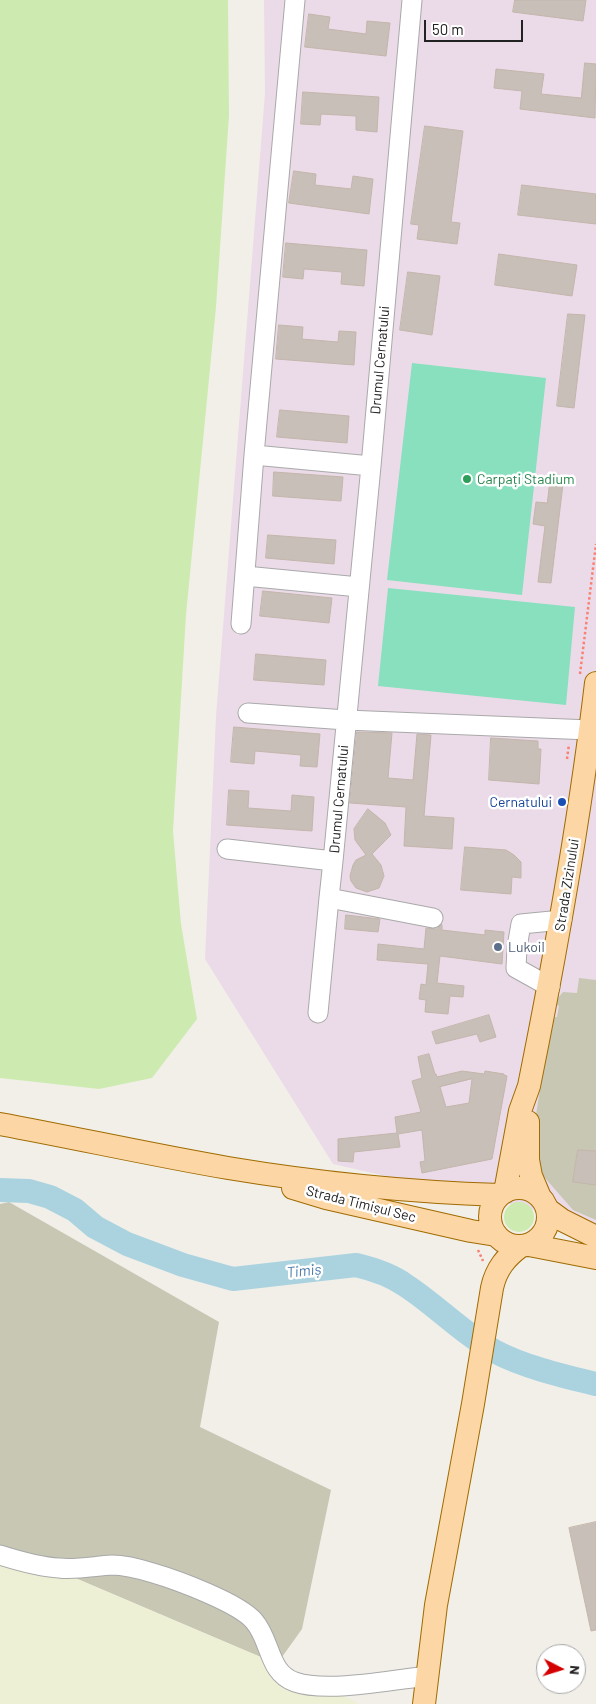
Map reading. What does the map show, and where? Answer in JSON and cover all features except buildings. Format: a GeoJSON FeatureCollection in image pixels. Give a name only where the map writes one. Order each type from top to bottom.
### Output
{"type":"FeatureCollection","features":[{"type":"Feature","properties":{"kind":"main road","name":"Strada Zizinului"},"geometry":{"type":"LineString","coordinates":[[502,1194],[520,1111],[529,1086],[562,920],[580,809],[590,730],[588,680]]}},
{"type":"Feature","properties":{"kind":"main road","name":"Strada Zizinului"},"geometry":{"type":"LineString","coordinates":[[529,1086],[528,1160],[531,1176],[543,1202]]}},
{"type":"Feature","properties":{"kind":"main road","name":"Strada Timișul Sec"},"geometry":{"type":"LineString","coordinates":[[0,1124],[228,1168],[414,1191],[502,1194]]}},
{"type":"Feature","properties":{"kind":"main road","name":"Strada Timișul Sec"},"geometry":{"type":"LineString","coordinates":[[228,1168],[326,1198],[498,1237]]}},
{"type":"Feature","properties":{"kind":"main road"},"geometry":{"type":"LineString","coordinates":[[596,1237],[562,1220],[531,1190],[513,1188],[502,1194],[492,1206],[491,1224],[498,1237],[506,1243],[596,1258]]}},
{"type":"Feature","properties":{"kind":"main road"},"geometry":{"type":"LineString","coordinates":[[493,1284],[508,1256],[537,1241],[543,1234],[549,1218],[543,1202]]}},
{"type":"Feature","properties":{"kind":"main road"},"geometry":{"type":"LineString","coordinates":[[424,1704],[444,1554],[473,1404],[493,1284],[493,1268],[498,1237]]}},
{"type":"Feature","properties":{"kind":"street"},"geometry":{"type":"LineString","coordinates":[[241,624],[254,455],[295,0]]}},
{"type":"Feature","properties":{"kind":"street","name":"Drumul Cernatului"},"geometry":{"type":"LineString","coordinates":[[227,849],[333,861],[371,466],[412,0]]}},
{"type":"Feature","properties":{"kind":"street"},"geometry":{"type":"LineString","coordinates":[[254,455],[371,466]]}},
{"type":"Feature","properties":{"kind":"street"},"geometry":{"type":"LineString","coordinates":[[245,576],[359,587]]}},
{"type":"Feature","properties":{"kind":"street"},"geometry":{"type":"LineString","coordinates":[[248,714],[590,730]]}},
{"type":"Feature","properties":{"kind":"street"},"geometry":{"type":"LineString","coordinates":[[318,1013],[333,861]]}},
{"type":"Feature","properties":{"kind":"street"},"geometry":{"type":"LineString","coordinates":[[329,898],[433,918]]}},
{"type":"Feature","properties":{"kind":"street"},"geometry":{"type":"LineString","coordinates":[[550,986],[516,968],[521,924],[562,920]]}},
{"type":"Feature","properties":{"kind":"street"},"geometry":{"type":"LineString","coordinates":[[0,1555],[33,1565],[61,1569],[114,1565],[132,1567],[161,1576],[223,1601],[246,1614],[255,1622],[277,1669],[284,1677],[295,1682],[330,1686],[427,1676]]}},
{"type":"Feature","properties":{"kind":"path"},"geometry":{"type":"LineString","coordinates":[[588,680],[596,544]]}},
{"type":"Feature","properties":{"kind":"shaded area"},"geometry":{"type":"Polygon","coordinates":[[[264,0],[596,0],[596,1224],[333,1164],[205,959],[216,716],[265,93],[264,0]]]}},
{"type":"Feature","properties":{"kind":"shaded area"},"geometry":{"type":"Polygon","coordinates":[[[579,978],[596,980],[596,1220],[573,1210],[539,1171],[531,1148],[551,1017],[557,1017],[559,1006],[554,1003],[563,992],[577,993],[579,978]]]}},
{"type":"Feature","properties":{"kind":"shaded area"},"geometry":{"type":"Polygon","coordinates":[[[9,1202],[219,1322],[200,1427],[331,1490],[302,1629],[277,1664],[0,1546],[0,1204],[9,1202]]]}},
{"type":"Feature","properties":{"kind":"shaded area"},"geometry":{"type":"Polygon","coordinates":[[[0,1546],[277,1664],[360,1704],[0,1704],[0,1546]]]}},
{"type":"Feature","properties":{"kind":"green space"},"geometry":{"type":"Polygon","coordinates":[[[0,0],[228,0],[229,115],[216,307],[186,615],[173,831],[181,924],[197,1019],[152,1078],[99,1089],[0,1078],[0,0]]]}},
{"type":"Feature","properties":{"kind":"green space","name":"Carpați Stadium"},"geometry":{"type":"Polygon","coordinates":[[[412,363],[546,378],[522,595],[387,580],[412,363]]]}},
{"type":"Feature","properties":{"kind":"green space"},"geometry":{"type":"Polygon","coordinates":[[[388,588],[575,607],[566,705],[378,686],[388,588]]]}},
{"type":"Feature","properties":{"kind":"green space"},"geometry":{"type":"Polygon","coordinates":[[[519,1202],[530,1206],[534,1217],[530,1228],[519,1232],[508,1228],[504,1217],[508,1206],[519,1202]]]}},
{"type":"Feature","properties":{"kind":"waterway","name":"Timiș"},"geometry":{"type":"LineString","coordinates":[[0,1190],[29,1191],[50,1197],[75,1210],[95,1227],[127,1244],[183,1265],[233,1279],[356,1265],[375,1270],[405,1285],[471,1336],[494,1351],[531,1366],[596,1384]]}},
{"type":"Feature","properties":{"kind":"place","name":"Carpați Stadium"},"geometry":{"type":"Point","coordinates":[467,479]}},
{"type":"Feature","properties":{"kind":"place","name":"Cernatului"},"geometry":{"type":"Point","coordinates":[562,802]}},
{"type":"Feature","properties":{"kind":"place","name":"Lukoil"},"geometry":{"type":"Point","coordinates":[498,947]}}]}
